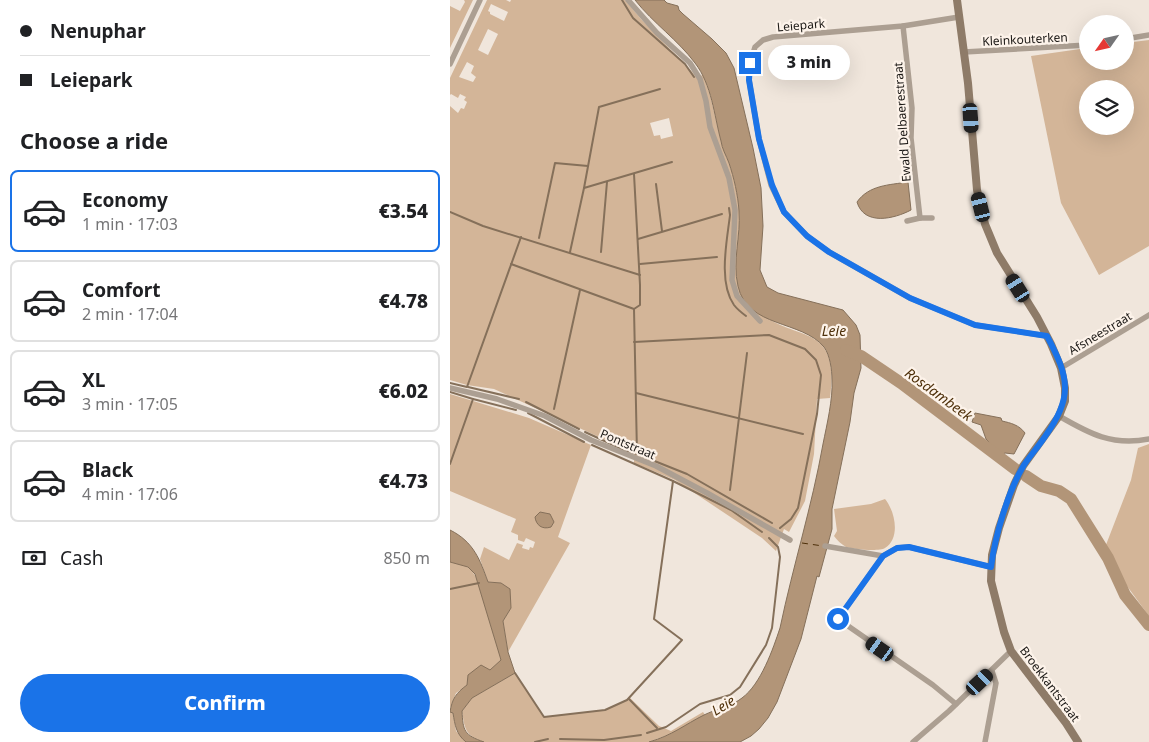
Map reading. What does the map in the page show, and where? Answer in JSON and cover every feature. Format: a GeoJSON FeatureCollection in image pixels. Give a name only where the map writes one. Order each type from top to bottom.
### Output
{"type":"FeatureCollection","features":[{"type":"Feature","properties":{"kind":"street"},"geometry":{"type":"LineString","coordinates":[[450,64],[480,0]]}},
{"type":"Feature","properties":{"kind":"street"},"geometry":{"type":"LineString","coordinates":[[628,0],[657,33],[690,63],[700,79],[710,127],[729,178],[734,210],[732,280],[737,296],[760,321]]}},
{"type":"Feature","properties":{"kind":"street"},"geometry":{"type":"LineString","coordinates":[[957,0],[964,52],[977,190],[996,253],[1047,336],[1061,368],[1065,401],[1059,416],[1082,429],[1108,439],[1139,441],[1149,439]]}},
{"type":"Feature","properties":{"kind":"street","name":"Leiepark"},"geometry":{"type":"LineString","coordinates":[[959,17],[903,26],[773,37],[763,40],[755,47],[750,63],[749,80],[759,139],[772,185],[784,212],[814,241],[829,252],[910,298],[975,325],[1047,336]]}},
{"type":"Feature","properties":{"kind":"street","name":"Ewald Delbaerestraat"},"geometry":{"type":"LineString","coordinates":[[903,26],[912,108],[911,138],[920,218]]}},
{"type":"Feature","properties":{"kind":"street"},"geometry":{"type":"LineString","coordinates":[[1134,38],[1149,36]]}},
{"type":"Feature","properties":{"kind":"street","name":"Kleinkouterken"},"geometry":{"type":"LineString","coordinates":[[964,52],[1079,46]]}},
{"type":"Feature","properties":{"kind":"street"},"geometry":{"type":"LineString","coordinates":[[907,221],[932,218]]}},
{"type":"Feature","properties":{"kind":"street","name":"Afsneestraat"},"geometry":{"type":"LineString","coordinates":[[1061,368],[1148,317]]}},
{"type":"Feature","properties":{"kind":"street","name":"Pontstraat"},"geometry":{"type":"LineString","coordinates":[[450,388],[497,399],[545,416],[591,440],[656,466],[790,540]]}},
{"type":"Feature","properties":{"kind":"street","name":"Broekkantstraat"},"geometry":{"type":"LineString","coordinates":[[1059,416],[1023,466],[1014,485],[999,528],[991,567],[991,581],[1004,632],[1011,651],[1066,723],[1078,742]]}},
{"type":"Feature","properties":{"kind":"street"},"geometry":{"type":"LineString","coordinates":[[826,546],[883,556]]}},
{"type":"Feature","properties":{"kind":"street"},"geometry":{"type":"LineString","coordinates":[[956,704],[933,685],[838,619],[883,556],[897,548],[909,547],[991,567]]}},
{"type":"Feature","properties":{"kind":"street"},"geometry":{"type":"LineString","coordinates":[[913,742],[992,671],[1011,651]]}},
{"type":"Feature","properties":{"kind":"street"},"geometry":{"type":"LineString","coordinates":[[984,742],[996,682],[992,671]]}},
{"type":"Feature","properties":{"kind":"shaded area"},"geometry":{"type":"Polygon","coordinates":[[[464,0],[473,0],[450,48],[450,6],[460,11],[465,2],[464,0]]]}},
{"type":"Feature","properties":{"kind":"shaded area"},"geometry":{"type":"Polygon","coordinates":[[[487,0],[506,0],[510,2],[511,0],[625,0],[697,77],[703,75],[711,99],[722,147],[731,169],[737,193],[739,222],[736,277],[744,300],[772,321],[813,338],[822,345],[829,357],[831,374],[830,398],[817,399],[814,454],[805,501],[789,532],[784,529],[776,551],[762,538],[675,480],[634,463],[634,453],[494,389],[450,380],[450,106],[458,113],[461,108],[464,109],[467,102],[464,100],[466,97],[460,94],[458,98],[450,95],[450,78],[487,0]],[[491,4],[488,11],[504,21],[508,12],[491,4]],[[488,29],[478,50],[488,55],[498,34],[488,29]],[[467,62],[459,77],[473,82],[476,77],[471,73],[474,66],[467,62]],[[669,118],[650,123],[654,136],[660,135],[661,139],[673,136],[669,118]]]}},
{"type":"Feature","properties":{"kind":"shaded area"},"geometry":{"type":"Polygon","coordinates":[[[1149,40],[1149,246],[1099,275],[1061,203],[1031,56],[1079,49],[1079,70],[1134,70],[1134,42],[1149,40]]]}},
{"type":"Feature","properties":{"kind":"shaded area"},"geometry":{"type":"Polygon","coordinates":[[[450,394],[529,418],[591,445],[558,537],[570,543],[508,652],[503,621],[511,608],[501,583],[488,582],[480,559],[484,547],[509,560],[517,543],[523,545],[522,548],[529,550],[530,547],[533,548],[535,542],[526,538],[524,542],[518,540],[518,535],[511,532],[516,519],[450,491],[450,394]]]}},
{"type":"Feature","properties":{"kind":"shaded area"},"geometry":{"type":"Polygon","coordinates":[[[1149,444],[1149,616],[1116,571],[1104,550],[1131,480],[1138,448],[1149,444]]]}},
{"type":"Feature","properties":{"kind":"shaded area"},"geometry":{"type":"Polygon","coordinates":[[[885,499],[894,517],[895,531],[890,544],[885,548],[872,550],[849,548],[842,545],[834,536],[837,531],[834,509],[871,504],[885,499]]]}},
{"type":"Feature","properties":{"kind":"shaded area"},"geometry":{"type":"Polygon","coordinates":[[[450,562],[469,568],[474,574],[484,597],[502,660],[456,693],[450,708],[450,562]]]}},
{"type":"Feature","properties":{"kind":"shaded area"},"geometry":{"type":"Polygon","coordinates":[[[515,673],[544,717],[605,710],[630,698],[659,726],[671,731],[703,712],[705,715],[678,731],[649,742],[484,742],[473,737],[465,727],[462,711],[472,698],[515,673]]]}},
{"type":"Feature","properties":{"kind":"shaded area"},"geometry":{"type":"Polygon","coordinates":[[[450,712],[453,713],[456,731],[466,742],[450,742],[450,712]]]}},
{"type":"Feature","properties":{"kind":"water","name":"Leie"},"geometry":{"type":"Polygon","coordinates":[[[635,0],[664,0],[667,3],[678,6],[683,14],[726,53],[734,68],[761,188],[763,226],[760,270],[767,287],[778,293],[843,310],[856,325],[860,335],[861,368],[854,393],[832,509],[832,529],[819,577],[817,576],[801,639],[777,702],[768,718],[751,736],[740,742],[649,742],[678,730],[704,715],[738,701],[749,692],[766,666],[780,628],[819,467],[831,403],[831,367],[826,350],[814,338],[763,317],[743,300],[736,277],[739,220],[737,193],[731,169],[722,147],[709,90],[695,63],[635,0]]]}},
{"type":"Feature","properties":{"kind":"water"},"geometry":{"type":"Polygon","coordinates":[[[908,182],[911,210],[904,213],[888,218],[873,217],[866,215],[857,202],[862,196],[873,189],[908,182]]]}},
{"type":"Feature","properties":{"kind":"water"},"geometry":{"type":"Polygon","coordinates":[[[975,413],[1001,418],[1002,421],[1023,430],[1025,433],[1014,454],[1003,454],[988,444],[989,442],[981,425],[972,422],[975,413]]]}},
{"type":"Feature","properties":{"kind":"water"},"geometry":{"type":"Polygon","coordinates":[[[540,512],[550,514],[554,522],[551,527],[545,528],[538,524],[535,517],[540,512]]]}},
{"type":"Feature","properties":{"kind":"water"},"geometry":{"type":"Polygon","coordinates":[[[450,530],[465,540],[475,552],[488,582],[501,583],[510,589],[511,608],[503,621],[508,652],[515,673],[472,698],[462,711],[466,731],[472,737],[484,742],[466,742],[460,736],[456,729],[453,713],[450,712],[451,707],[455,697],[467,685],[468,675],[481,665],[490,670],[501,660],[475,574],[468,567],[450,562],[450,530]]]}},
{"type":"Feature","properties":{"kind":"waterway"},"geometry":{"type":"LineString","coordinates":[[622,0],[633,18],[685,64],[694,77]]}},
{"type":"Feature","properties":{"kind":"waterway"},"geometry":{"type":"LineString","coordinates":[[660,89],[599,107],[584,188],[672,162]]}},
{"type":"Feature","properties":{"kind":"waterway"},"geometry":{"type":"LineString","coordinates":[[539,238],[555,163],[588,166]]}},
{"type":"Feature","properties":{"kind":"waterway"},"geometry":{"type":"LineString","coordinates":[[511,264],[634,309],[640,305],[634,174]]}},
{"type":"Feature","properties":{"kind":"waterway"},"geometry":{"type":"LineString","coordinates":[[601,252],[607,182]]}},
{"type":"Feature","properties":{"kind":"waterway"},"geometry":{"type":"LineString","coordinates":[[656,184],[662,231]]}},
{"type":"Feature","properties":{"kind":"waterway"},"geometry":{"type":"LineString","coordinates":[[570,252],[584,188]]}},
{"type":"Feature","properties":{"kind":"waterway"},"geometry":{"type":"LineString","coordinates":[[729,208],[730,215],[725,261],[726,285],[734,305],[746,316]]}},
{"type":"Feature","properties":{"kind":"waterway"},"geometry":{"type":"LineString","coordinates":[[450,212],[483,226],[640,275]]}},
{"type":"Feature","properties":{"kind":"waterway"},"geometry":{"type":"LineString","coordinates":[[638,239],[722,214]]}},
{"type":"Feature","properties":{"kind":"waterway"},"geometry":{"type":"LineString","coordinates":[[450,383],[467,387],[521,237]]}},
{"type":"Feature","properties":{"kind":"waterway"},"geometry":{"type":"LineString","coordinates":[[640,264],[717,257]]}},
{"type":"Feature","properties":{"kind":"waterway"},"geometry":{"type":"LineString","coordinates":[[554,409],[580,290]]}},
{"type":"Feature","properties":{"kind":"waterway"},"geometry":{"type":"LineString","coordinates":[[634,309],[637,454],[687,474],[772,523]]}},
{"type":"Feature","properties":{"kind":"waterway"},"geometry":{"type":"LineString","coordinates":[[634,342],[769,335],[805,349],[816,360],[821,375],[817,414],[798,508],[791,519],[780,528]]}},
{"type":"Feature","properties":{"kind":"waterway","name":"Rosdambeek"},"geometry":{"type":"LineString","coordinates":[[846,350],[861,356],[901,383],[1015,469]]}},
{"type":"Feature","properties":{"kind":"waterway"},"geometry":{"type":"LineString","coordinates":[[730,490],[747,353]]}},
{"type":"Feature","properties":{"kind":"waterway"},"geometry":{"type":"LineString","coordinates":[[468,387],[519,399]]}},
{"type":"Feature","properties":{"kind":"waterway"},"geometry":{"type":"LineString","coordinates":[[450,392],[473,399]]}},
{"type":"Feature","properties":{"kind":"waterway"},"geometry":{"type":"LineString","coordinates":[[636,393],[803,434]]}},
{"type":"Feature","properties":{"kind":"waterway"},"geometry":{"type":"LineString","coordinates":[[450,464],[473,399],[516,410]]}},
{"type":"Feature","properties":{"kind":"waterway"},"geometry":{"type":"LineString","coordinates":[[526,402],[579,429]]}},
{"type":"Feature","properties":{"kind":"waterway"},"geometry":{"type":"LineString","coordinates":[[528,413],[584,442]]}},
{"type":"Feature","properties":{"kind":"waterway"},"geometry":{"type":"LineString","coordinates":[[585,432],[637,454]]}},
{"type":"Feature","properties":{"kind":"waterway"},"geometry":{"type":"LineString","coordinates":[[515,673],[544,717],[605,710],[627,700],[682,640],[654,619],[673,481],[592,445]]}},
{"type":"Feature","properties":{"kind":"waterway","name":"Rosdambeek"},"geometry":{"type":"LineString","coordinates":[[1026,476],[1041,486],[1059,491],[1071,499],[1108,558],[1125,595],[1149,625]]}},
{"type":"Feature","properties":{"kind":"waterway"},"geometry":{"type":"LineString","coordinates":[[673,481],[731,510],[762,532]]}},
{"type":"Feature","properties":{"kind":"waterway"},"geometry":{"type":"LineString","coordinates":[[647,733],[666,727],[700,704],[730,695],[740,687],[766,645],[772,628],[780,557],[778,547],[769,538]]}},
{"type":"Feature","properties":{"kind":"waterway"},"geometry":{"type":"LineString","coordinates":[[450,589],[479,583]]}},
{"type":"Feature","properties":{"kind":"waterway"},"geometry":{"type":"LineString","coordinates":[[629,699],[657,728]]}},
{"type":"Feature","properties":{"kind":"waterway"},"geometry":{"type":"LineString","coordinates":[[560,739],[604,740],[641,735]]}},
{"type":"Feature","properties":{"kind":"waterway"},"geometry":{"type":"LineString","coordinates":[[535,742],[548,739]]}},
{"type":"Feature","properties":{"kind":"ferry route"},"geometry":{"type":"LineString","coordinates":[[802,543],[823,546]]}},
{"type":"Feature","properties":{"kind":"route"},"geometry":{"type":"LineString","coordinates":[[750,63],[749,80],[759,139],[772,185],[784,212],[807,236],[829,252],[910,298],[975,325],[1047,336],[1064,376],[1065,401],[1059,416],[1023,466],[1014,485],[999,528],[991,567],[909,547],[897,548],[883,556],[838,619]]}}]}
